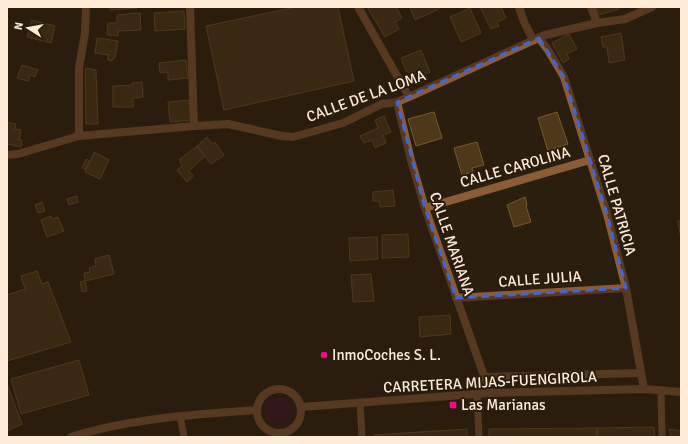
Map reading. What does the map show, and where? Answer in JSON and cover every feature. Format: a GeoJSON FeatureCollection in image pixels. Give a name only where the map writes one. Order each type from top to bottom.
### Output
{"type":"FeatureCollection","features":[{"type":"Feature","properties":{"kind":"street"},"geometry":{"type":"LineString","coordinates":[[190,7],[194,126]]}},
{"type":"Feature","properties":{"kind":"street"},"geometry":{"type":"LineString","coordinates":[[358,7],[409,97]]}},
{"type":"Feature","properties":{"kind":"street","name":"CALLE PATRICIA"},"geometry":{"type":"LineString","coordinates":[[519,7],[524,22],[536,39],[548,50],[564,77],[607,214],[626,288],[644,389]]}},
{"type":"Feature","properties":{"kind":"street"},"geometry":{"type":"LineString","coordinates":[[592,7],[597,23]]}},
{"type":"Feature","properties":{"kind":"street","name":"CALLE DE LA LOMA"},"geometry":{"type":"LineString","coordinates":[[7,155],[27,151],[79,136],[194,126],[228,124],[293,137],[343,123],[382,104],[397,102],[545,34],[597,23],[625,19],[650,7]]}},
{"type":"Feature","properties":{"kind":"street"},"geometry":{"type":"LineString","coordinates":[[79,136],[79,68],[85,34],[86,8]]}},
{"type":"Feature","properties":{"kind":"street","name":"CALLE MARIANA"},"geometry":{"type":"LineString","coordinates":[[397,102],[410,160],[425,208],[490,393]]}},
{"type":"Feature","properties":{"kind":"street","name":"CALLE CAROLINA"},"geometry":{"type":"LineString","coordinates":[[425,208],[590,160]]}},
{"type":"Feature","properties":{"kind":"street","name":"CALLE JULIA"},"geometry":{"type":"LineString","coordinates":[[456,298],[626,288]]}},
{"type":"Feature","properties":{"kind":"street"},"geometry":{"type":"LineString","coordinates":[[484,377],[641,373]]}},
{"type":"Feature","properties":{"kind":"street"},"geometry":{"type":"LineString","coordinates":[[275,388],[290,391],[298,398],[301,407],[300,420],[287,432],[280,433],[268,431],[257,416],[259,400],[270,390],[275,388]]}},
{"type":"Feature","properties":{"kind":"street","name":"CARRETERA MIJAS-FUENGIROLA"},"geometry":{"type":"LineString","coordinates":[[301,407],[490,393],[644,389],[681,392]]}},
{"type":"Feature","properties":{"kind":"street"},"geometry":{"type":"LineString","coordinates":[[71,437],[113,425],[180,416],[257,410]]}},
{"type":"Feature","properties":{"kind":"lane"},"geometry":{"type":"LineString","coordinates":[[661,390],[662,437]]}},
{"type":"Feature","properties":{"kind":"lane"},"geometry":{"type":"LineString","coordinates":[[477,394],[479,437]]}},
{"type":"Feature","properties":{"kind":"lane"},"geometry":{"type":"LineString","coordinates":[[360,402],[362,437]]}},
{"type":"Feature","properties":{"kind":"lane"},"geometry":{"type":"LineString","coordinates":[[180,416],[184,437]]}},
{"type":"Feature","properties":{"kind":"highlighted area"},"geometry":{"type":"Polygon","coordinates":[[[539,38],[564,77],[607,214],[626,288],[456,298],[425,208],[397,102],[539,38]]]}},
{"type":"Feature","properties":{"kind":"shaded area"},"geometry":{"type":"Polygon","coordinates":[[[278,395],[289,399],[293,410],[289,421],[278,425],[267,421],[263,410],[267,399],[278,395]]]}},
{"type":"Feature","properties":{"kind":"building"},"geometry":{"type":"Polygon","coordinates":[[[110,7],[137,7],[137,8],[110,10],[110,7]]]}},
{"type":"Feature","properties":{"kind":"building"},"geometry":{"type":"Polygon","coordinates":[[[296,7],[338,7],[354,81],[224,110],[206,26],[296,7]]]}},
{"type":"Feature","properties":{"kind":"building"},"geometry":{"type":"Polygon","coordinates":[[[367,7],[396,7],[402,18],[395,22],[399,29],[385,37],[367,7]]]}},
{"type":"Feature","properties":{"kind":"building"},"geometry":{"type":"Polygon","coordinates":[[[410,7],[438,7],[439,9],[415,20],[410,7]]]}},
{"type":"Feature","properties":{"kind":"building"},"geometry":{"type":"Polygon","coordinates":[[[480,7],[501,7],[506,18],[497,22],[499,26],[491,29],[480,7]]]}},
{"type":"Feature","properties":{"kind":"building"},"geometry":{"type":"Polygon","coordinates":[[[596,7],[618,7],[619,9],[598,15],[596,7]]]}},
{"type":"Feature","properties":{"kind":"building"},"geometry":{"type":"Polygon","coordinates":[[[470,8],[481,33],[461,42],[450,17],[470,8]]]}},
{"type":"Feature","properties":{"kind":"building"},"geometry":{"type":"Polygon","coordinates":[[[184,11],[185,29],[155,31],[154,13],[184,11]]]}},
{"type":"Feature","properties":{"kind":"building"},"geometry":{"type":"Polygon","coordinates":[[[140,13],[141,30],[118,31],[118,36],[107,35],[108,23],[117,23],[117,15],[140,13]]]}},
{"type":"Feature","properties":{"kind":"building"},"geometry":{"type":"Polygon","coordinates":[[[32,20],[55,26],[51,43],[27,37],[32,20]]]}},
{"type":"Feature","properties":{"kind":"building"},"geometry":{"type":"Polygon","coordinates":[[[621,33],[625,60],[609,63],[607,47],[603,47],[601,37],[621,33]]]}},
{"type":"Feature","properties":{"kind":"building"},"geometry":{"type":"Polygon","coordinates":[[[569,34],[577,49],[567,54],[569,59],[563,63],[552,43],[569,34]]]}},
{"type":"Feature","properties":{"kind":"building"},"geometry":{"type":"Polygon","coordinates":[[[97,38],[118,41],[115,58],[113,58],[112,61],[108,60],[108,55],[95,53],[97,38]]]}},
{"type":"Feature","properties":{"kind":"building"},"geometry":{"type":"Polygon","coordinates":[[[421,50],[430,72],[418,77],[406,71],[401,58],[421,50]]]}},
{"type":"Feature","properties":{"kind":"building"},"geometry":{"type":"Polygon","coordinates":[[[186,60],[188,78],[168,80],[168,72],[160,73],[159,63],[186,60]]]}},
{"type":"Feature","properties":{"kind":"building"},"geometry":{"type":"Polygon","coordinates":[[[22,65],[38,70],[35,77],[30,75],[28,81],[17,78],[22,65]]]}},
{"type":"Feature","properties":{"kind":"building"},"geometry":{"type":"Polygon","coordinates":[[[85,68],[96,70],[98,124],[86,124],[85,68]]]}},
{"type":"Feature","properties":{"kind":"building"},"geometry":{"type":"Polygon","coordinates":[[[142,82],[143,97],[133,98],[133,107],[113,107],[113,86],[133,85],[132,83],[142,82]]]}},
{"type":"Feature","properties":{"kind":"building"},"geometry":{"type":"Polygon","coordinates":[[[189,100],[191,120],[170,122],[168,102],[189,100]]]}},
{"type":"Feature","properties":{"kind":"building"},"geometry":{"type":"Polygon","coordinates":[[[434,112],[442,138],[416,146],[408,119],[434,112]]]}},
{"type":"Feature","properties":{"kind":"building"},"geometry":{"type":"Polygon","coordinates":[[[557,112],[568,144],[548,151],[538,118],[557,112]]]}},
{"type":"Feature","properties":{"kind":"building"},"geometry":{"type":"Polygon","coordinates":[[[384,116],[391,132],[383,135],[386,143],[375,148],[372,140],[364,143],[360,136],[378,128],[375,120],[384,116]]]}},
{"type":"Feature","properties":{"kind":"building"},"geometry":{"type":"Polygon","coordinates":[[[7,122],[16,124],[15,129],[21,130],[19,140],[22,140],[21,147],[7,144],[7,122]]]}},
{"type":"Feature","properties":{"kind":"building"},"geometry":{"type":"Polygon","coordinates":[[[207,137],[212,144],[215,142],[224,155],[211,164],[197,146],[207,137]]]}},
{"type":"Feature","properties":{"kind":"building"},"geometry":{"type":"Polygon","coordinates":[[[477,142],[484,165],[472,168],[473,172],[462,175],[454,148],[477,142]]]}},
{"type":"Feature","properties":{"kind":"building"},"geometry":{"type":"Polygon","coordinates":[[[197,146],[205,156],[189,171],[193,176],[187,182],[177,170],[182,166],[180,159],[197,146]]]}},
{"type":"Feature","properties":{"kind":"building"},"geometry":{"type":"Polygon","coordinates":[[[94,152],[109,160],[100,179],[85,172],[94,152]]]}},
{"type":"Feature","properties":{"kind":"building"},"geometry":{"type":"Polygon","coordinates":[[[86,159],[90,161],[86,169],[82,168],[86,159]]]}},
{"type":"Feature","properties":{"kind":"building"},"geometry":{"type":"Polygon","coordinates":[[[393,190],[395,206],[380,207],[379,201],[373,201],[373,192],[393,190]]]}},
{"type":"Feature","properties":{"kind":"building"},"geometry":{"type":"Polygon","coordinates":[[[77,196],[78,202],[69,205],[67,199],[77,196]]]}},
{"type":"Feature","properties":{"kind":"building"},"geometry":{"type":"Polygon","coordinates":[[[525,197],[531,222],[514,227],[507,205],[525,197]]]}},
{"type":"Feature","properties":{"kind":"building"},"geometry":{"type":"Polygon","coordinates":[[[42,202],[45,211],[38,213],[35,205],[42,202]]]}},
{"type":"Feature","properties":{"kind":"building"},"geometry":{"type":"Polygon","coordinates":[[[51,216],[52,219],[58,217],[64,231],[47,237],[41,220],[51,216]]]}},
{"type":"Feature","properties":{"kind":"building"},"geometry":{"type":"Polygon","coordinates":[[[678,221],[681,221],[681,239],[678,221]]]}},
{"type":"Feature","properties":{"kind":"building"},"geometry":{"type":"Polygon","coordinates":[[[408,234],[409,257],[382,258],[382,235],[408,234]]]}},
{"type":"Feature","properties":{"kind":"building"},"geometry":{"type":"Polygon","coordinates":[[[377,237],[378,259],[350,261],[349,238],[377,237]]]}},
{"type":"Feature","properties":{"kind":"building"},"geometry":{"type":"Polygon","coordinates":[[[109,255],[114,274],[85,281],[84,273],[90,272],[89,268],[96,266],[95,259],[109,255]]]}},
{"type":"Feature","properties":{"kind":"building"},"geometry":{"type":"Polygon","coordinates":[[[37,271],[42,284],[48,282],[71,342],[7,361],[7,295],[25,289],[21,276],[37,271]]]}},
{"type":"Feature","properties":{"kind":"building"},"geometry":{"type":"Polygon","coordinates":[[[371,274],[374,301],[353,302],[351,275],[371,274]]]}},
{"type":"Feature","properties":{"kind":"building"},"geometry":{"type":"Polygon","coordinates":[[[85,281],[87,291],[82,292],[80,282],[85,281]]]}},
{"type":"Feature","properties":{"kind":"building"},"geometry":{"type":"Polygon","coordinates":[[[450,315],[451,334],[420,337],[419,317],[450,315]]]}},
{"type":"Feature","properties":{"kind":"building"},"geometry":{"type":"Polygon","coordinates":[[[79,360],[89,395],[21,414],[11,379],[79,360]]]}},
{"type":"Feature","properties":{"kind":"building"},"geometry":{"type":"Polygon","coordinates":[[[7,384],[22,424],[7,431],[7,384]]]}},
{"type":"Feature","properties":{"kind":"building"},"geometry":{"type":"Polygon","coordinates":[[[654,427],[655,437],[597,437],[597,428],[654,427]]]}},
{"type":"Feature","properties":{"kind":"building"},"geometry":{"type":"Polygon","coordinates":[[[597,428],[597,437],[489,437],[489,429],[597,428]]]}},
{"type":"Feature","properties":{"kind":"building"},"geometry":{"type":"Polygon","coordinates":[[[467,429],[467,437],[374,437],[374,435],[467,429]]]}},
{"type":"Feature","properties":{"kind":"building"},"geometry":{"type":"Polygon","coordinates":[[[669,429],[681,431],[681,437],[671,437],[669,429]]]}},
{"type":"Feature","properties":{"kind":"place","name":"InmoCoches S. L."},"geometry":{"type":"Point","coordinates":[324,355]}},
{"type":"Feature","properties":{"kind":"place","name":"Las Marianas"},"geometry":{"type":"Point","coordinates":[453,405]}}]}
